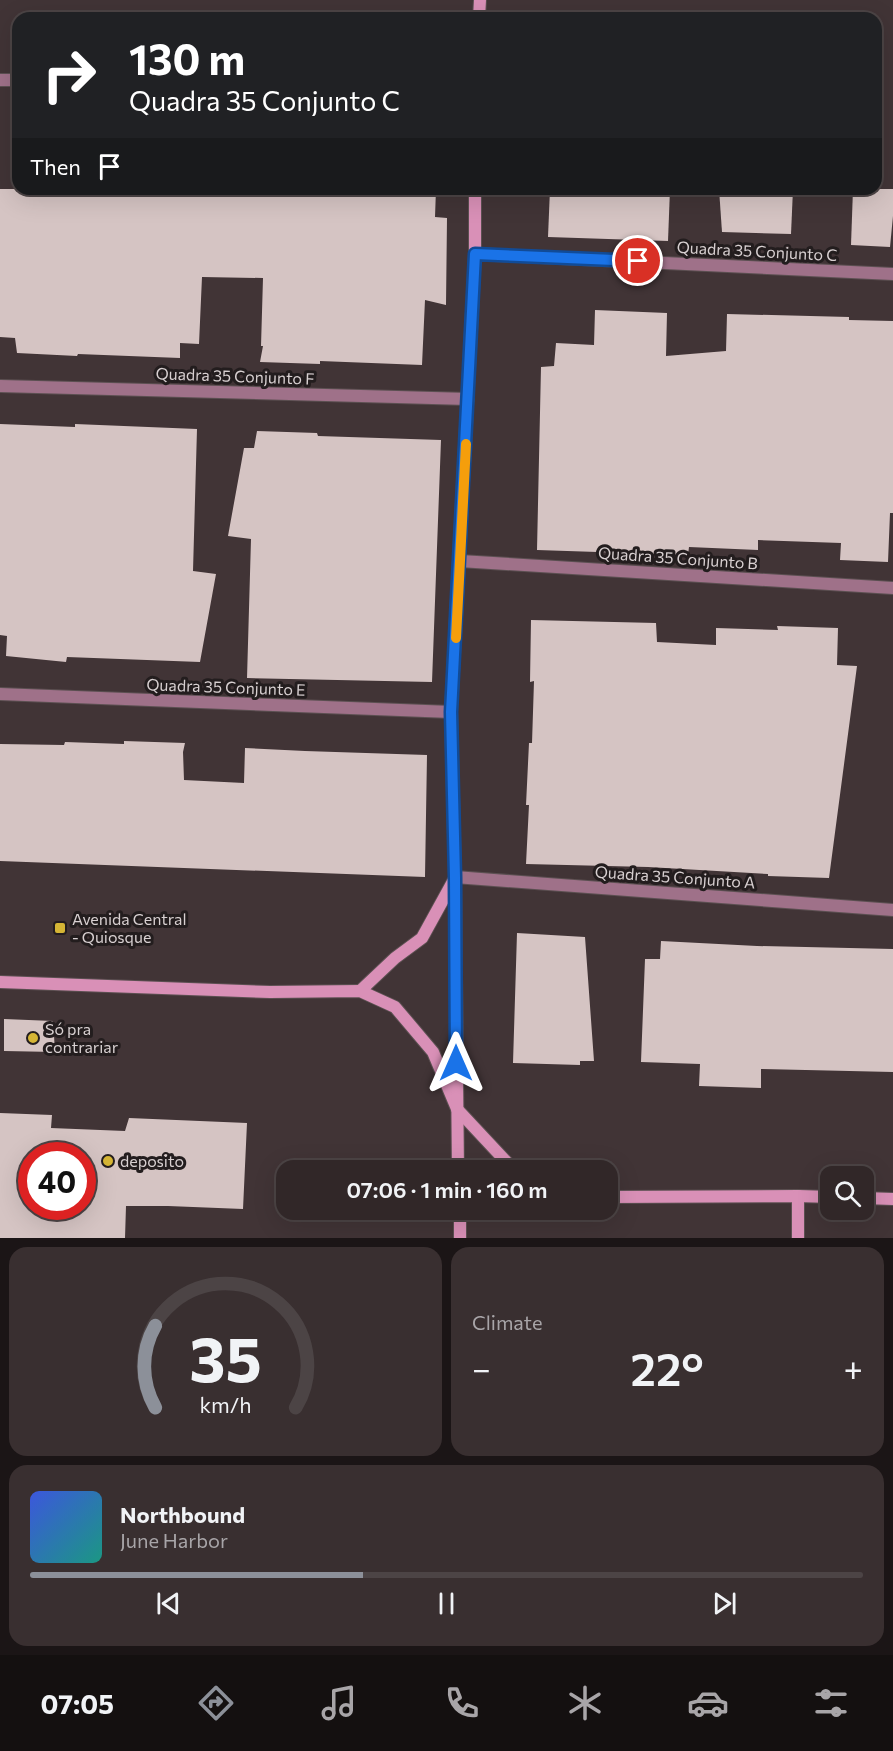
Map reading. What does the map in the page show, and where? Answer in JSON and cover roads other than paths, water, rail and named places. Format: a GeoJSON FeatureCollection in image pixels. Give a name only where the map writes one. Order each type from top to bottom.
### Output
{"type":"FeatureCollection","features":[{"type":"Feature","properties":{"kind":"street"},"geometry":{"type":"LineString","coordinates":[[458,1160],[451,712],[475,254],[475,195]]}},
{"type":"Feature","properties":{"kind":"street","name":"Quadra 35 Conjunto C"},"geometry":{"type":"LineString","coordinates":[[475,254],[893,274]]}},
{"type":"Feature","properties":{"kind":"street","name":"Quadra 35 Conjunto F"},"geometry":{"type":"LineString","coordinates":[[0,386],[468,399]]}},
{"type":"Feature","properties":{"kind":"street","name":"Quadra 35 Conjunto B"},"geometry":{"type":"LineString","coordinates":[[460,561],[893,588]]}},
{"type":"Feature","properties":{"kind":"street","name":"Quadra 35 Conjunto E"},"geometry":{"type":"LineString","coordinates":[[0,694],[451,712]]}},
{"type":"Feature","properties":{"kind":"street"},"geometry":{"type":"LineString","coordinates":[[360,991],[395,958],[422,938],[455,877]]}},
{"type":"Feature","properties":{"kind":"street","name":"Quadra 35 Conjunto A"},"geometry":{"type":"LineString","coordinates":[[455,877],[893,910]]}},
{"type":"Feature","properties":{"kind":"street"},"geometry":{"type":"LineString","coordinates":[[0,982],[270,992],[360,991],[395,1007],[433,1052],[457,1109],[505,1160]]}},
{"type":"Feature","properties":{"kind":"street"},"geometry":{"type":"LineString","coordinates":[[798,1196],[798,1238]]}},
{"type":"Feature","properties":{"kind":"street"},"geometry":{"type":"LineString","coordinates":[[618,1197],[820,1197]]}},
{"type":"Feature","properties":{"kind":"street"},"geometry":{"type":"LineString","coordinates":[[874,1198],[893,1199]]}},
{"type":"Feature","properties":{"kind":"street"},"geometry":{"type":"LineString","coordinates":[[460,1220],[460,1238]]}},
{"type":"Feature","properties":{"kind":"place","name":"Avenida Central - Quiosque"},"geometry":{"type":"Point","coordinates":[60,928]}},
{"type":"Feature","properties":{"kind":"place","name":"Só pra contrariar"},"geometry":{"type":"Point","coordinates":[33,1038]}},
{"type":"Feature","properties":{"kind":"place","name":"deposito"},"geometry":{"type":"Point","coordinates":[108,1161]}}]}
